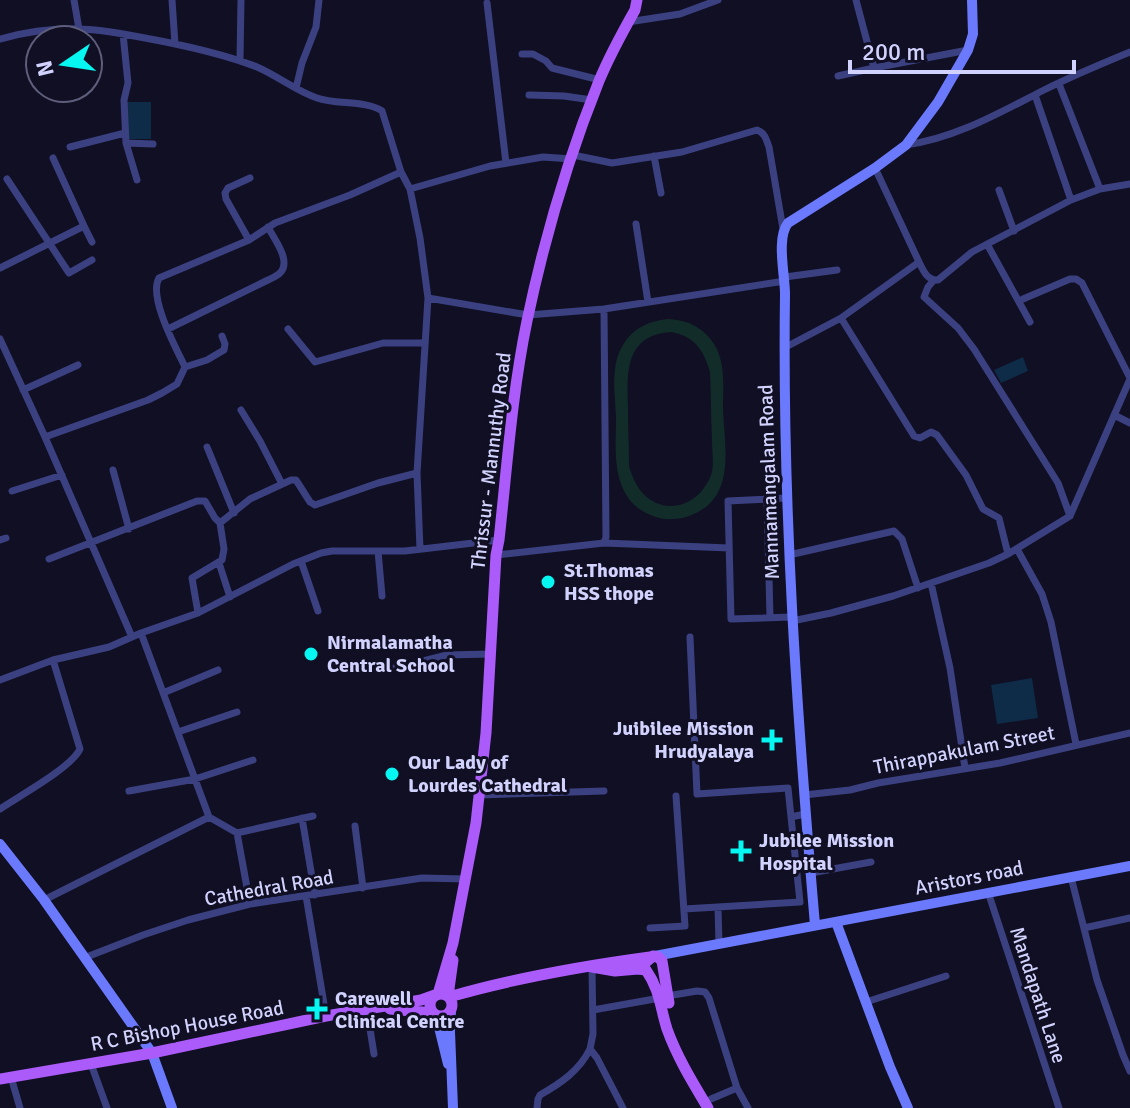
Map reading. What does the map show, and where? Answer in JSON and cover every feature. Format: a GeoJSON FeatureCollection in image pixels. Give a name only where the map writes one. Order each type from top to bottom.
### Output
{"type":"FeatureCollection","features":[{"type":"Feature","properties":{"kind":"main road","name":"Thrissur - Mannuthy Road"},"geometry":{"type":"LineString","coordinates":[[433,1013],[429,1003],[445,1000],[479,795],[486,733],[496,555],[513,409],[528,315],[572,157],[600,80],[637,0]]}},
{"type":"Feature","properties":{"kind":"main road"},"geometry":{"type":"LineString","coordinates":[[783,229],[906,145],[938,102],[968,50],[973,34],[972,0]]}},
{"type":"Feature","properties":{"kind":"main road","name":"Mannamangalam Road"},"geometry":{"type":"LineString","coordinates":[[783,229],[786,498],[805,814],[815,925]]}},
{"type":"Feature","properties":{"kind":"main road"},"geometry":{"type":"LineString","coordinates":[[0,844],[44,900],[152,1053],[172,1108]]}},
{"type":"Feature","properties":{"kind":"main road","name":"Aristors road"},"geometry":{"type":"LineString","coordinates":[[815,925],[1130,866]]}},
{"type":"Feature","properties":{"kind":"main road"},"geometry":{"type":"LineString","coordinates":[[836,922],[908,1108]]}},
{"type":"Feature","properties":{"kind":"main road"},"geometry":{"type":"LineString","coordinates":[[664,997],[645,964],[695,948],[815,925]]}},
{"type":"Feature","properties":{"kind":"main road"},"geometry":{"type":"LineString","coordinates":[[382,1008],[421,1000],[445,1000],[488,986],[592,967],[658,961]]}},
{"type":"Feature","properties":{"kind":"main road"},"geometry":{"type":"LineString","coordinates":[[658,961],[667,1029],[682,1063],[712,1105]]}},
{"type":"Feature","properties":{"kind":"main road"},"geometry":{"type":"LineString","coordinates":[[592,967],[647,972]]}},
{"type":"Feature","properties":{"kind":"main road"},"geometry":{"type":"LineString","coordinates":[[382,1008],[441,1016],[445,1000]]}},
{"type":"Feature","properties":{"kind":"main road"},"geometry":{"type":"LineString","coordinates":[[445,1000],[450,1032],[453,1108]]}},
{"type":"Feature","properties":{"kind":"main road","name":"R C Bishop House Road"},"geometry":{"type":"LineString","coordinates":[[6,1078],[382,1008]]}},
{"type":"Feature","properties":{"kind":"main road"},"geometry":{"type":"LineString","coordinates":[[433,1013],[452,1077]]}},
{"type":"Feature","properties":{"kind":"street"},"geometry":{"type":"LineString","coordinates":[[74,0],[78,24]]}},
{"type":"Feature","properties":{"kind":"street"},"geometry":{"type":"LineString","coordinates":[[172,0],[175,44]]}},
{"type":"Feature","properties":{"kind":"street"},"geometry":{"type":"LineString","coordinates":[[240,60],[241,0]]}},
{"type":"Feature","properties":{"kind":"street"},"geometry":{"type":"LineString","coordinates":[[296,88],[316,27],[319,0]]}},
{"type":"Feature","properties":{"kind":"street"},"geometry":{"type":"LineString","coordinates":[[628,22],[680,14],[718,0]]}},
{"type":"Feature","properties":{"kind":"street"},"geometry":{"type":"LineString","coordinates":[[856,0],[874,68]]}},
{"type":"Feature","properties":{"kind":"street"},"geometry":{"type":"LineString","coordinates":[[487,3],[506,163]]}},
{"type":"Feature","properties":{"kind":"street"},"geometry":{"type":"LineString","coordinates":[[104,32],[204,50],[240,60],[315,98],[332,103],[375,106],[382,111],[401,172],[410,189],[428,298],[417,473],[420,549]]}},
{"type":"Feature","properties":{"kind":"street"},"geometry":{"type":"LineString","coordinates":[[0,39],[24,33]]}},
{"type":"Feature","properties":{"kind":"street"},"geometry":{"type":"LineString","coordinates":[[123,34],[128,83],[124,100],[125,133],[137,180]]}},
{"type":"Feature","properties":{"kind":"street"},"geometry":{"type":"LineString","coordinates":[[838,76],[968,50]]}},
{"type":"Feature","properties":{"kind":"street"},"geometry":{"type":"LineString","coordinates":[[906,145],[965,129],[1130,52]]}},
{"type":"Feature","properties":{"kind":"street"},"geometry":{"type":"LineString","coordinates":[[522,54],[533,54],[552,68],[600,80]]}},
{"type":"Feature","properties":{"kind":"street"},"geometry":{"type":"LineString","coordinates":[[1059,84],[1100,189]]}},
{"type":"Feature","properties":{"kind":"street"},"geometry":{"type":"LineString","coordinates":[[529,95],[592,100]]}},
{"type":"Feature","properties":{"kind":"street"},"geometry":{"type":"LineString","coordinates":[[1035,95],[1071,200]]}},
{"type":"Feature","properties":{"kind":"street"},"geometry":{"type":"LineString","coordinates":[[410,189],[506,163],[543,157],[572,157],[612,163],[682,152],[757,130],[765,136],[769,147],[783,229]]}},
{"type":"Feature","properties":{"kind":"street"},"geometry":{"type":"LineString","coordinates":[[70,147],[125,133]]}},
{"type":"Feature","properties":{"kind":"street"},"geometry":{"type":"LineString","coordinates":[[126,143],[153,144]]}},
{"type":"Feature","properties":{"kind":"street"},"geometry":{"type":"LineString","coordinates":[[654,156],[661,193]]}},
{"type":"Feature","properties":{"kind":"street"},"geometry":{"type":"LineString","coordinates":[[53,158],[92,242]]}},
{"type":"Feature","properties":{"kind":"street"},"geometry":{"type":"LineString","coordinates":[[875,168],[919,262],[927,277],[933,281]]}},
{"type":"Feature","properties":{"kind":"street"},"geometry":{"type":"LineString","coordinates":[[185,367],[156,291],[159,278],[249,240],[268,227],[401,172]]}},
{"type":"Feature","properties":{"kind":"street"},"geometry":{"type":"LineString","coordinates":[[249,240],[225,193],[228,188],[250,178]]}},
{"type":"Feature","properties":{"kind":"street"},"geometry":{"type":"LineString","coordinates":[[7,179],[69,273],[92,260]]}},
{"type":"Feature","properties":{"kind":"street"},"geometry":{"type":"LineString","coordinates":[[1070,516],[1058,483],[974,349],[958,328],[924,297],[933,281],[944,276],[972,252],[1071,200],[1100,189],[1130,184]]}},
{"type":"Feature","properties":{"kind":"street"},"geometry":{"type":"LineString","coordinates":[[999,190],[1014,231]]}},
{"type":"Feature","properties":{"kind":"street"},"geometry":{"type":"LineString","coordinates":[[636,224],[648,302]]}},
{"type":"Feature","properties":{"kind":"street"},"geometry":{"type":"LineString","coordinates":[[0,268],[84,226]]}},
{"type":"Feature","properties":{"kind":"street"},"geometry":{"type":"LineString","coordinates":[[168,329],[282,272],[284,257],[268,227]]}},
{"type":"Feature","properties":{"kind":"street"},"geometry":{"type":"LineString","coordinates":[[987,244],[1030,322]]}},
{"type":"Feature","properties":{"kind":"street"},"geometry":{"type":"LineString","coordinates":[[784,348],[841,318],[919,262]]}},
{"type":"Feature","properties":{"kind":"street"},"geometry":{"type":"LineString","coordinates":[[428,298],[528,315],[604,309],[837,270]]}},
{"type":"Feature","properties":{"kind":"street"},"geometry":{"type":"LineString","coordinates":[[786,498],[728,501],[731,619],[792,619],[854,607],[918,588],[1008,554],[1070,516],[1130,378],[1082,283],[1070,279],[1023,299]]}},
{"type":"Feature","properties":{"kind":"street"},"geometry":{"type":"LineString","coordinates":[[604,309],[604,543]]}},
{"type":"Feature","properties":{"kind":"street"},"geometry":{"type":"LineString","coordinates":[[841,318],[914,436],[920,438],[931,432],[937,435],[966,475],[983,509],[999,518],[1008,554]]}},
{"type":"Feature","properties":{"kind":"street"},"geometry":{"type":"LineString","coordinates":[[288,329],[315,362],[383,343],[424,343]]}},
{"type":"Feature","properties":{"kind":"street"},"geometry":{"type":"LineString","coordinates":[[45,437],[148,400],[177,384],[185,367],[224,350],[222,336]]}},
{"type":"Feature","properties":{"kind":"street"},"geometry":{"type":"LineString","coordinates":[[0,339],[132,637]]}},
{"type":"Feature","properties":{"kind":"street"},"geometry":{"type":"LineString","coordinates":[[23,390],[78,365]]}},
{"type":"Feature","properties":{"kind":"street"},"geometry":{"type":"LineString","coordinates":[[241,410],[282,484]]}},
{"type":"Feature","properties":{"kind":"street"},"geometry":{"type":"LineString","coordinates":[[1114,415],[1130,423]]}},
{"type":"Feature","properties":{"kind":"street"},"geometry":{"type":"LineString","coordinates":[[207,447],[234,513]]}},
{"type":"Feature","properties":{"kind":"street"},"geometry":{"type":"LineString","coordinates":[[113,470],[129,529]]}},
{"type":"Feature","properties":{"kind":"street"},"geometry":{"type":"LineString","coordinates":[[220,523],[250,499],[294,479],[315,505],[417,473]]}},
{"type":"Feature","properties":{"kind":"street"},"geometry":{"type":"LineString","coordinates":[[12,491],[62,475]]}},
{"type":"Feature","properties":{"kind":"street"},"geometry":{"type":"LineString","coordinates":[[767,499],[770,617]]}},
{"type":"Feature","properties":{"kind":"street"},"geometry":{"type":"LineString","coordinates":[[49,559],[197,501],[205,501],[220,523],[225,555],[219,563],[192,578],[198,613]]}},
{"type":"Feature","properties":{"kind":"street"},"geometry":{"type":"LineString","coordinates":[[789,555],[894,531],[902,539],[918,588]]}},
{"type":"Feature","properties":{"kind":"street"},"geometry":{"type":"LineString","coordinates":[[0,680],[53,660],[109,647],[198,613],[321,553],[420,549],[499,540]]}},
{"type":"Feature","properties":{"kind":"street"},"geometry":{"type":"LineString","coordinates":[[496,555],[604,543],[729,548]]}},
{"type":"Feature","properties":{"kind":"street"},"geometry":{"type":"LineString","coordinates":[[1017,549],[1042,594],[1051,622],[1076,744]]}},
{"type":"Feature","properties":{"kind":"street"},"geometry":{"type":"LineString","coordinates":[[378,551],[382,596]]}},
{"type":"Feature","properties":{"kind":"street"},"geometry":{"type":"LineString","coordinates":[[301,561],[318,611]]}},
{"type":"Feature","properties":{"kind":"street"},"geometry":{"type":"LineString","coordinates":[[219,563],[230,597]]}},
{"type":"Feature","properties":{"kind":"street"},"geometry":{"type":"LineString","coordinates":[[931,583],[950,668],[965,768]]}},
{"type":"Feature","properties":{"kind":"street"},"geometry":{"type":"LineString","coordinates":[[141,633],[209,817],[237,833],[313,816]]}},
{"type":"Feature","properties":{"kind":"street"},"geometry":{"type":"LineString","coordinates":[[684,909],[800,902],[788,788],[697,794],[690,637]]}},
{"type":"Feature","properties":{"kind":"street"},"geometry":{"type":"LineString","coordinates":[[387,670],[447,655],[490,654]]}},
{"type":"Feature","properties":{"kind":"street"},"geometry":{"type":"LineString","coordinates":[[0,809],[64,766],[80,749],[53,660]]}},
{"type":"Feature","properties":{"kind":"street"},"geometry":{"type":"LineString","coordinates":[[163,693],[218,670]]}},
{"type":"Feature","properties":{"kind":"street"},"geometry":{"type":"LineString","coordinates":[[178,732],[237,712]]}},
{"type":"Feature","properties":{"kind":"street","name":"Thirappakulam Street"},"geometry":{"type":"LineString","coordinates":[[804,795],[850,790],[1000,763],[1130,733]]}},
{"type":"Feature","properties":{"kind":"street"},"geometry":{"type":"LineString","coordinates":[[129,791],[195,779],[253,760]]}},
{"type":"Feature","properties":{"kind":"street"},"geometry":{"type":"LineString","coordinates":[[479,795],[604,791]]}},
{"type":"Feature","properties":{"kind":"street"},"geometry":{"type":"LineString","coordinates":[[650,928],[685,926],[676,796]]}},
{"type":"Feature","properties":{"kind":"street"},"geometry":{"type":"LineString","coordinates":[[791,817],[805,814]]}},
{"type":"Feature","properties":{"kind":"street"},"geometry":{"type":"LineString","coordinates":[[44,900],[209,817]]}},
{"type":"Feature","properties":{"kind":"street"},"geometry":{"type":"LineString","coordinates":[[302,818],[315,895]]}},
{"type":"Feature","properties":{"kind":"street"},"geometry":{"type":"LineString","coordinates":[[355,826],[363,888]]}},
{"type":"Feature","properties":{"kind":"street"},"geometry":{"type":"LineString","coordinates":[[237,833],[250,904]]}},
{"type":"Feature","properties":{"kind":"street"},"geometry":{"type":"LineString","coordinates":[[811,873],[871,862]]}},
{"type":"Feature","properties":{"kind":"street"},"geometry":{"type":"LineString","coordinates":[[1071,877],[1097,980],[1130,1071]]}},
{"type":"Feature","properties":{"kind":"street","name":"Cathedral Road"},"geometry":{"type":"LineString","coordinates":[[84,958],[158,930],[250,904],[422,878],[465,879]]}},
{"type":"Feature","properties":{"kind":"street","name":"Mandapath Lane"},"geometry":{"type":"LineString","coordinates":[[988,892],[1059,1108]]}},
{"type":"Feature","properties":{"kind":"street"},"geometry":{"type":"LineString","coordinates":[[306,896],[326,1016]]}},
{"type":"Feature","properties":{"kind":"street"},"geometry":{"type":"LineString","coordinates":[[718,908],[719,944]]}},
{"type":"Feature","properties":{"kind":"street"},"geometry":{"type":"LineString","coordinates":[[1084,928],[1130,918]]}},
{"type":"Feature","properties":{"kind":"street"},"geometry":{"type":"LineString","coordinates":[[537,1108],[540,1095],[570,1076],[590,1049],[593,1034],[592,967]]}},
{"type":"Feature","properties":{"kind":"street"},"geometry":{"type":"LineString","coordinates":[[866,1002],[946,976]]}},
{"type":"Feature","properties":{"kind":"street"},"geometry":{"type":"LineString","coordinates":[[593,1010],[705,992],[737,1088],[748,1108]]}},
{"type":"Feature","properties":{"kind":"street"},"geometry":{"type":"LineString","coordinates":[[367,1010],[374,1054]]}},
{"type":"Feature","properties":{"kind":"street"},"geometry":{"type":"LineString","coordinates":[[590,1049],[623,1108]]}},
{"type":"Feature","properties":{"kind":"street"},"geometry":{"type":"LineString","coordinates":[[91,1064],[107,1108]]}},
{"type":"Feature","properties":{"kind":"street"},"geometry":{"type":"LineString","coordinates":[[6,1078],[20,1108]]}},
{"type":"Feature","properties":{"kind":"street"},"geometry":{"type":"LineString","coordinates":[[712,1105],[737,1088]]}},
{"type":"Feature","properties":{"kind":"green space"},"geometry":{"type":"Polygon","coordinates":[[[661,320],[682,321],[705,333],[718,351],[723,376],[725,461],[721,486],[706,507],[677,519],[650,515],[629,499],[619,478],[616,454],[614,380],[619,353],[637,330],[661,320]],[[671,332],[644,340],[632,358],[628,383],[629,466],[636,484],[648,498],[668,506],[692,500],[709,480],[713,464],[710,372],[697,345],[671,332]]]}},
{"type":"Feature","properties":{"kind":"water"},"geometry":{"type":"Polygon","coordinates":[[[124,102],[151,102],[151,139],[126,139],[124,102]]]}},
{"type":"Feature","properties":{"kind":"water"},"geometry":{"type":"Polygon","coordinates":[[[1023,357],[1028,371],[1001,383],[994,370],[1023,357]]]}},
{"type":"Feature","properties":{"kind":"water"},"geometry":{"type":"Polygon","coordinates":[[[1032,678],[1038,718],[997,724],[991,685],[1032,678]]]}},
{"type":"Feature","properties":{"kind":"place","name":"St.Thomas HSS thope"},"geometry":{"type":"Point","coordinates":[548,582]}},
{"type":"Feature","properties":{"kind":"place","name":"Nirmalamatha Central School"},"geometry":{"type":"Point","coordinates":[311,654]}},
{"type":"Feature","properties":{"kind":"place","name":"Juibilee Mission Hrudyalaya"},"geometry":{"type":"Point","coordinates":[772,740]}},
{"type":"Feature","properties":{"kind":"place","name":"Our Lady of Lourdes Cathedral"},"geometry":{"type":"Point","coordinates":[392,774]}},
{"type":"Feature","properties":{"kind":"place","name":"Jubilee Mission Hospital"},"geometry":{"type":"Point","coordinates":[741,851]}},
{"type":"Feature","properties":{"kind":"place","name":"Carewell Clinical Centre"},"geometry":{"type":"Point","coordinates":[317,1009]}}]}
